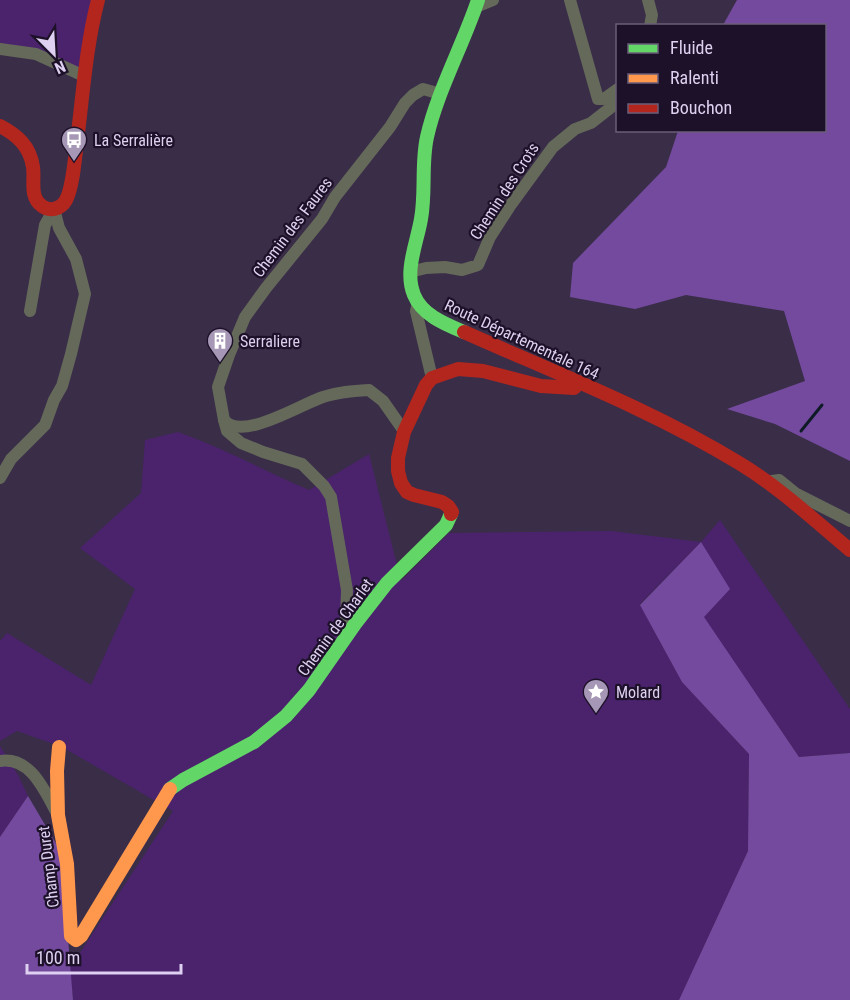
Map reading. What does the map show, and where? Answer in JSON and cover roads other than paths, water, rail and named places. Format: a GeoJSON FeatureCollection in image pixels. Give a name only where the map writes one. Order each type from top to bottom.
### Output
{"type":"FeatureCollection","features":[{"type":"Feature","properties":{"kind":"street"},"geometry":{"type":"LineString","coordinates":[[0,126],[15,134],[26,147],[33,166],[36,200],[48,209],[54,209],[63,204],[67,198],[72,178],[91,27],[98,0]]}},
{"type":"Feature","properties":{"kind":"street"},"geometry":{"type":"LineString","coordinates":[[493,0],[477,3],[428,131],[421,225],[410,272],[418,303],[416,311],[432,378],[458,369],[483,371],[541,386],[574,387],[579,383]]}},
{"type":"Feature","properties":{"kind":"street"},"geometry":{"type":"LineString","coordinates":[[570,0],[598,99],[604,99],[616,90]]}},
{"type":"Feature","properties":{"kind":"street"},"geometry":{"type":"LineString","coordinates":[[648,0],[652,15],[650,24]]}},
{"type":"Feature","properties":{"kind":"street"},"geometry":{"type":"LineString","coordinates":[[0,49],[36,54],[84,76]]}},
{"type":"Feature","properties":{"kind":"street","name":"Chemin des Faures"},"geometry":{"type":"LineString","coordinates":[[224,420],[218,387],[245,317],[322,219],[335,197],[390,127],[405,103],[423,89],[441,94]]}},
{"type":"Feature","properties":{"kind":"street","name":"Chemin des Crots"},"geometry":{"type":"LineString","coordinates":[[410,272],[445,267],[462,270],[478,265],[489,237],[553,147],[575,129],[591,123],[616,102]]}},
{"type":"Feature","properties":{"kind":"street"},"geometry":{"type":"LineString","coordinates":[[30,311],[45,225],[54,209]]}},
{"type":"Feature","properties":{"kind":"street"},"geometry":{"type":"LineString","coordinates":[[0,478],[11,459],[45,425],[62,386],[85,294],[76,260],[59,228],[54,209]]}},
{"type":"Feature","properties":{"kind":"street","name":"Route Départementale 164"},"geometry":{"type":"LineString","coordinates":[[418,303],[426,312],[441,322],[650,415],[739,463],[769,483],[850,550]]}},
{"type":"Feature","properties":{"kind":"street","name":"Chemin de Charlet"},"geometry":{"type":"LineString","coordinates":[[75,940],[81,936],[168,791],[183,780],[254,741],[286,716],[309,690],[387,583],[446,525],[452,512],[446,503],[410,494],[403,488],[399,478],[398,461],[404,430],[426,385],[432,378]]}},
{"type":"Feature","properties":{"kind":"street"},"geometry":{"type":"LineString","coordinates":[[224,420],[228,425],[249,426],[267,422],[321,398],[344,392],[369,390],[382,401],[404,430]]}},
{"type":"Feature","properties":{"kind":"street"},"geometry":{"type":"LineString","coordinates":[[224,420],[227,431],[241,443],[302,464],[324,486],[331,497],[347,590],[344,640]]}},
{"type":"Feature","properties":{"kind":"street"},"geometry":{"type":"LineString","coordinates":[[769,483],[779,480],[795,493],[850,521]]}},
{"type":"Feature","properties":{"kind":"street","name":"Champ Duret"},"geometry":{"type":"LineString","coordinates":[[59,747],[58,816],[67,864],[71,936],[75,940]]}},
{"type":"Feature","properties":{"kind":"street"},"geometry":{"type":"LineString","coordinates":[[0,761],[12,760],[27,767],[58,816]]}},
{"type":"Feature","properties":{"kind":"waterway"},"geometry":{"type":"LineString","coordinates":[[801,431],[822,405]]}},
{"type":"Feature","properties":{"kind":"place","name":"La Serralière"},"geometry":{"type":"Point","coordinates":[74,163]}},
{"type":"Feature","properties":{"kind":"place","name":"Serraliere"},"geometry":{"type":"Point","coordinates":[220,364]}},
{"type":"Feature","properties":{"kind":"place","name":"Molard"},"geometry":{"type":"Point","coordinates":[596,715]}}]}
